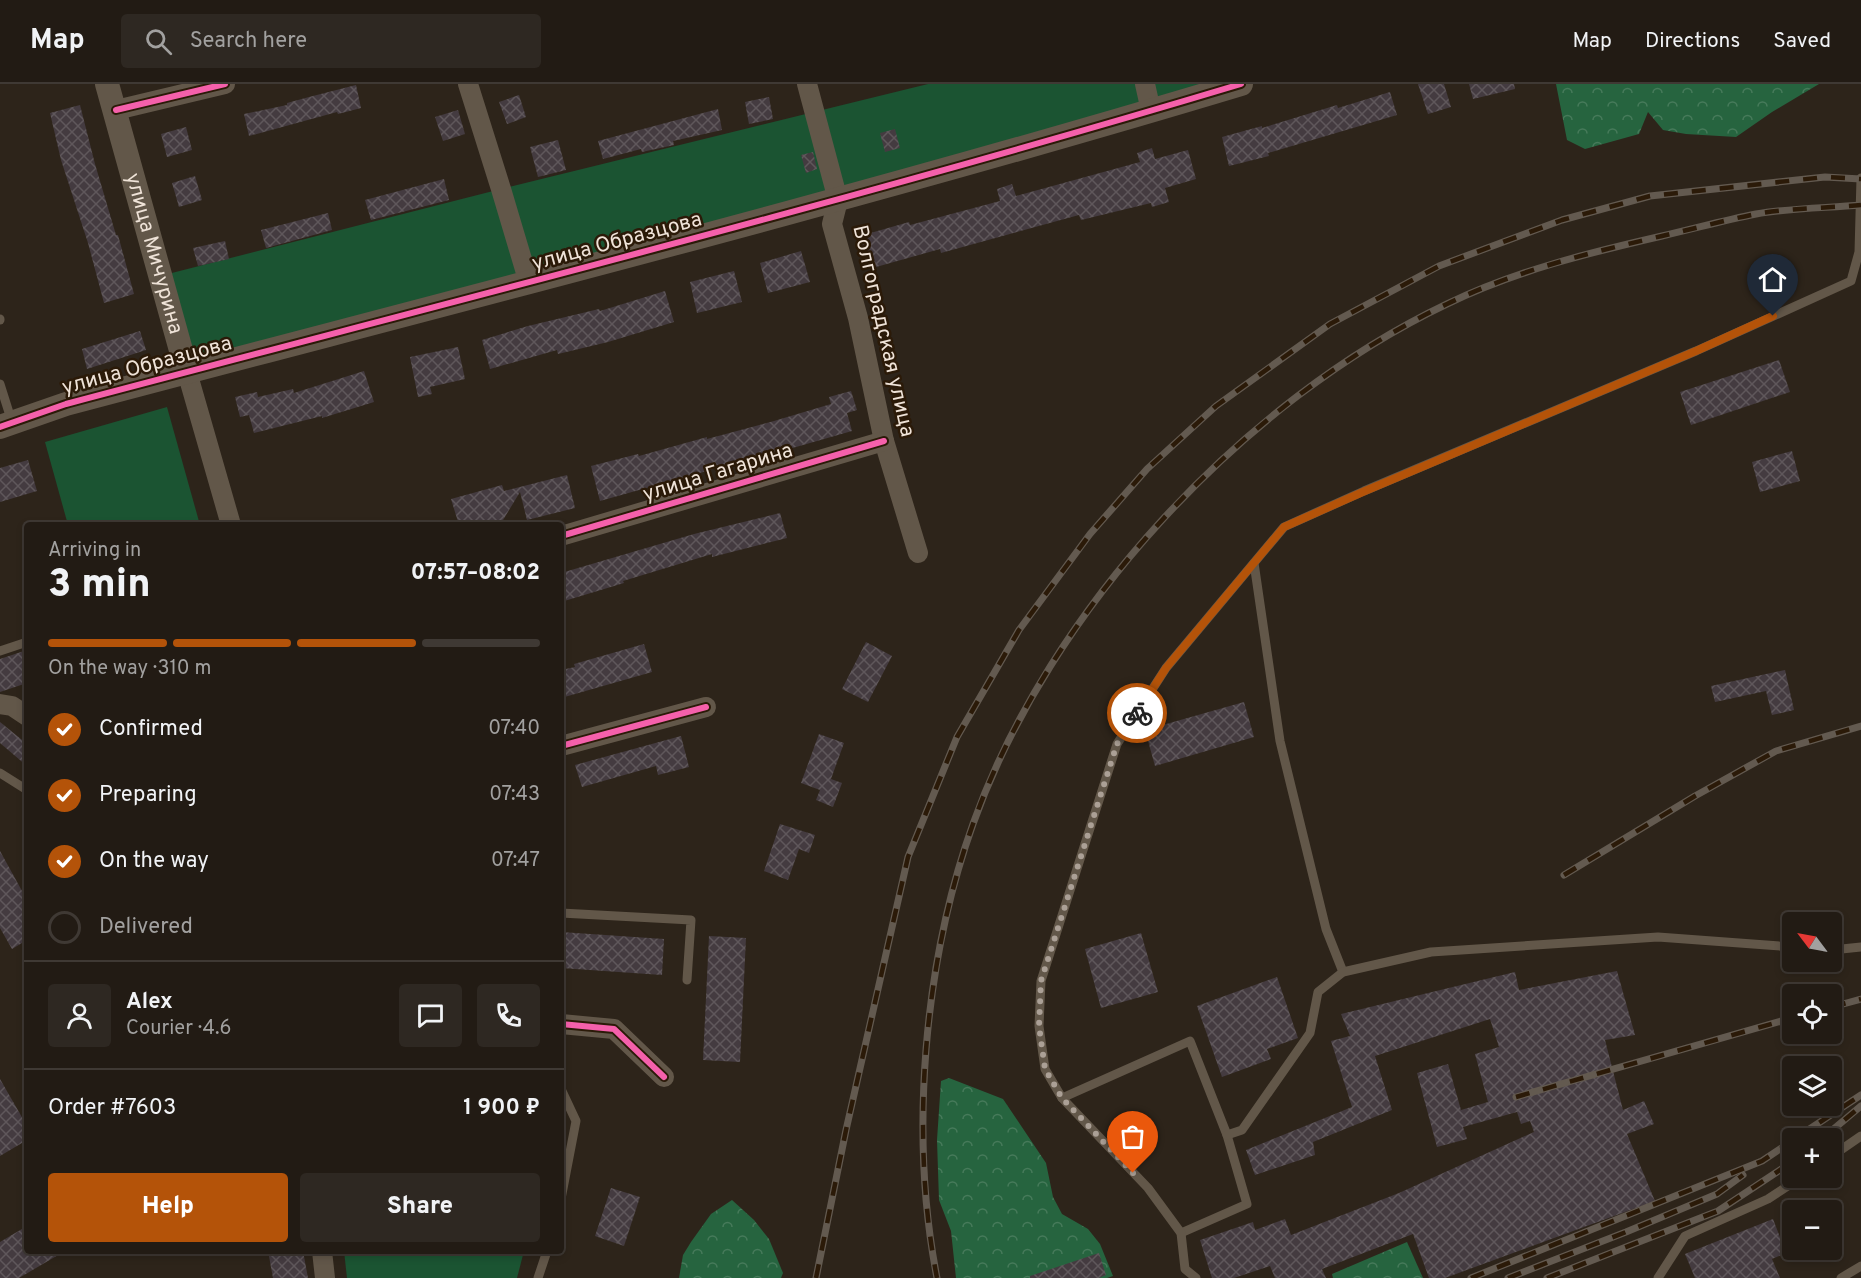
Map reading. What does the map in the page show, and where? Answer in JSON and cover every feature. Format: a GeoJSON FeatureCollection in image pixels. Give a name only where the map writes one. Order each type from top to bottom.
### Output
{"type":"FeatureCollection","features":[{"type":"Feature","properties":{"kind":"street","name":"улица Мичурина"},"geometry":{"type":"LineString","coordinates":[[107,84],[230,522]]}},
{"type":"Feature","properties":{"kind":"street"},"geometry":{"type":"LineString","coordinates":[[116,110],[225,84]]}},
{"type":"Feature","properties":{"kind":"street"},"geometry":{"type":"LineString","coordinates":[[468,84],[528,283]]}},
{"type":"Feature","properties":{"kind":"street","name":"Волгоградская улица"},"geometry":{"type":"LineString","coordinates":[[807,84],[838,200],[832,224],[858,318],[885,441],[918,553]]}},
{"type":"Feature","properties":{"kind":"street"},"geometry":{"type":"LineString","coordinates":[[1145,84],[1151,111]]}},
{"type":"Feature","properties":{"kind":"street","name":"улица Образцова"},"geometry":{"type":"LineString","coordinates":[[6,425],[66,404],[838,200],[1241,84]]}},
{"type":"Feature","properties":{"kind":"street","name":"улица Гагарина"},"geometry":{"type":"LineString","coordinates":[[564,535],[885,441]]}},
{"type":"Feature","properties":{"kind":"street"},"geometry":{"type":"LineString","coordinates":[[564,745],[706,707]]}},
{"type":"Feature","properties":{"kind":"street"},"geometry":{"type":"LineString","coordinates":[[564,1024],[614,1029],[664,1077]]}},
{"type":"Feature","properties":{"kind":"street"},"geometry":{"type":"LineString","coordinates":[[322,1254],[325,1278]]}},
{"type":"Feature","properties":{"kind":"lane"},"geometry":{"type":"LineString","coordinates":[[1851,281],[1859,252],[1861,178]]}},
{"type":"Feature","properties":{"kind":"lane"},"geometry":{"type":"LineString","coordinates":[[1196,1278],[1185,1269],[1181,1233],[1148,1188],[1062,1098],[1045,1069],[1039,1026],[1041,981],[1117,744],[1166,668],[1284,527],[1696,351],[1851,281],[1861,285]]}},
{"type":"Feature","properties":{"kind":"lane"},"geometry":{"type":"LineString","coordinates":[[0,384],[6,425]]}},
{"type":"Feature","properties":{"kind":"lane"},"geometry":{"type":"LineString","coordinates":[[1254,563],[1280,741],[1326,929],[1343,972]]}},
{"type":"Feature","properties":{"kind":"lane"},"geometry":{"type":"LineString","coordinates":[[0,651],[24,643]]}},
{"type":"Feature","properties":{"kind":"lane"},"geometry":{"type":"LineString","coordinates":[[0,773],[24,788]]}},
{"type":"Feature","properties":{"kind":"lane"},"geometry":{"type":"LineString","coordinates":[[564,913],[691,921],[687,980]]}},
{"type":"Feature","properties":{"kind":"lane"},"geometry":{"type":"LineString","coordinates":[[1227,1135],[1242,1130],[1310,1033],[1318,992],[1343,972],[1431,952],[1658,937],[1782,946]]}},
{"type":"Feature","properties":{"kind":"lane"},"geometry":{"type":"LineString","coordinates":[[1842,949],[1861,947]]}},
{"type":"Feature","properties":{"kind":"lane"},"geometry":{"type":"LineString","coordinates":[[1062,1098],[1190,1041],[1227,1135],[1247,1204],[1181,1233]]}},
{"type":"Feature","properties":{"kind":"lane"},"geometry":{"type":"LineString","coordinates":[[564,1095],[576,1121],[564,1183]]}},
{"type":"Feature","properties":{"kind":"lane"},"geometry":{"type":"LineString","coordinates":[[1842,1149],[1861,1136]]}},
{"type":"Feature","properties":{"kind":"lane"},"geometry":{"type":"LineString","coordinates":[[1658,1278],[1685,1236],[1768,1199],[1785,1188]]}},
{"type":"Feature","properties":{"kind":"lane"},"geometry":{"type":"LineString","coordinates":[[538,1278],[546,1254]]}},
{"type":"Feature","properties":{"kind":"lane"},"geometry":{"type":"LineString","coordinates":[[1841,1278],[1861,1266]]}},
{"type":"Feature","properties":{"kind":"green space"},"geometry":{"type":"Polygon","coordinates":[[[928,84],[1241,84],[187,372],[160,276],[928,84]]]}},
{"type":"Feature","properties":{"kind":"green space"},"geometry":{"type":"Polygon","coordinates":[[[1556,84],[1819,84],[1736,137],[1663,130],[1648,112],[1639,134],[1585,149],[1567,140],[1556,84]]]}},
{"type":"Feature","properties":{"kind":"green space"},"geometry":{"type":"Polygon","coordinates":[[[167,407],[199,522],[67,522],[45,442],[167,407]]]}},
{"type":"Feature","properties":{"kind":"green space"},"geometry":{"type":"Polygon","coordinates":[[[949,1078],[1003,1099],[1046,1163],[1053,1197],[1062,1214],[1088,1229],[1100,1244],[1113,1276],[1107,1278],[956,1278],[951,1231],[939,1200],[937,1140],[941,1081],[949,1078]]]}},
{"type":"Feature","properties":{"kind":"green space"},"geometry":{"type":"Polygon","coordinates":[[[732,1200],[754,1220],[769,1239],[783,1273],[781,1278],[679,1278],[683,1255],[691,1242],[711,1214],[732,1200]]]}},
{"type":"Feature","properties":{"kind":"green space"},"geometry":{"type":"Polygon","coordinates":[[[1407,1242],[1423,1278],[1333,1278],[1332,1274],[1407,1242]]]}},
{"type":"Feature","properties":{"kind":"green space"},"geometry":{"type":"Polygon","coordinates":[[[344,1254],[523,1254],[517,1278],[347,1278],[344,1254]]]}},
{"type":"Feature","properties":{"kind":"building"},"geometry":{"type":"Polygon","coordinates":[[[1418,84],[1444,84],[1451,107],[1428,114],[1418,84]]]}},
{"type":"Feature","properties":{"kind":"building"},"geometry":{"type":"Polygon","coordinates":[[[1469,84],[1514,84],[1515,89],[1473,99],[1469,84]]]}},
{"type":"Feature","properties":{"kind":"building"},"geometry":{"type":"Polygon","coordinates":[[[356,85],[361,108],[338,114],[337,112],[249,136],[244,114],[287,105],[287,103],[356,85]]]}},
{"type":"Feature","properties":{"kind":"building"},"geometry":{"type":"Polygon","coordinates":[[[1390,92],[1397,115],[1268,153],[1269,156],[1229,166],[1222,137],[1262,126],[1262,128],[1337,105],[1338,108],[1390,92]]]}},
{"type":"Feature","properties":{"kind":"building"},"geometry":{"type":"Polygon","coordinates":[[[519,95],[526,117],[507,124],[499,102],[519,95]]]}},
{"type":"Feature","properties":{"kind":"building"},"geometry":{"type":"Polygon","coordinates":[[[769,97],[773,119],[749,124],[745,102],[769,97]]]}},
{"type":"Feature","properties":{"kind":"building"},"geometry":{"type":"Polygon","coordinates":[[[80,105],[134,294],[104,303],[88,243],[61,160],[50,113],[80,105]]]}},
{"type":"Feature","properties":{"kind":"building"},"geometry":{"type":"Polygon","coordinates":[[[718,109],[722,130],[673,141],[674,145],[642,152],[641,149],[603,159],[598,141],[718,109]]]}},
{"type":"Feature","properties":{"kind":"building"},"geometry":{"type":"Polygon","coordinates":[[[458,110],[465,134],[443,141],[435,117],[458,110]]]}},
{"type":"Feature","properties":{"kind":"building"},"geometry":{"type":"Polygon","coordinates":[[[186,127],[192,150],[167,157],[161,134],[186,127]]]}},
{"type":"Feature","properties":{"kind":"building"},"geometry":{"type":"Polygon","coordinates":[[[895,129],[900,148],[885,152],[880,133],[895,129]]]}},
{"type":"Feature","properties":{"kind":"building"},"geometry":{"type":"Polygon","coordinates":[[[558,140],[566,170],[538,177],[530,147],[558,140]]]}},
{"type":"Feature","properties":{"kind":"building"},"geometry":{"type":"Polygon","coordinates":[[[1152,148],[1155,159],[1188,150],[1196,179],[1165,188],[1169,202],[1152,207],[1151,203],[1081,220],[1079,215],[941,253],[940,249],[869,269],[860,236],[1000,201],[997,189],[1012,184],[1016,196],[1140,162],[1137,153],[1152,148]]]}},
{"type":"Feature","properties":{"kind":"building"},"geometry":{"type":"Polygon","coordinates":[[[813,152],[817,169],[806,173],[801,155],[813,152]]]}},
{"type":"Feature","properties":{"kind":"building"},"geometry":{"type":"Polygon","coordinates":[[[195,176],[202,200],[179,207],[172,183],[195,176]]]}},
{"type":"Feature","properties":{"kind":"building"},"geometry":{"type":"Polygon","coordinates":[[[444,179],[449,200],[371,220],[365,200],[444,179]]]}},
{"type":"Feature","properties":{"kind":"building"},"geometry":{"type":"Polygon","coordinates":[[[328,213],[332,230],[266,248],[261,230],[328,213]]]}},
{"type":"Feature","properties":{"kind":"building"},"geometry":{"type":"Polygon","coordinates":[[[225,241],[229,259],[198,266],[193,248],[225,241]]]}},
{"type":"Feature","properties":{"kind":"building"},"geometry":{"type":"Polygon","coordinates":[[[801,251],[810,282],[768,293],[760,263],[801,251]]]}},
{"type":"Feature","properties":{"kind":"building"},"geometry":{"type":"Polygon","coordinates":[[[734,271],[742,302],[697,313],[690,282],[734,271]]]}},
{"type":"Feature","properties":{"kind":"building"},"geometry":{"type":"Polygon","coordinates":[[[665,291],[674,322],[608,342],[558,354],[557,350],[490,369],[482,340],[528,326],[599,309],[600,311],[665,291]]]}},
{"type":"Feature","properties":{"kind":"building"},"geometry":{"type":"Polygon","coordinates":[[[140,331],[146,350],[87,369],[82,349],[140,331]]]}},
{"type":"Feature","properties":{"kind":"building"},"geometry":{"type":"Polygon","coordinates":[[[458,347],[465,379],[430,387],[432,394],[418,397],[410,357],[458,347]]]}},
{"type":"Feature","properties":{"kind":"building"},"geometry":{"type":"Polygon","coordinates":[[[1779,360],[1790,392],[1691,425],[1680,392],[1779,360]]]}},
{"type":"Feature","properties":{"kind":"building"},"geometry":{"type":"Polygon","coordinates":[[[364,371],[374,402],[322,418],[322,416],[254,433],[249,415],[240,417],[235,397],[257,392],[258,397],[293,389],[294,393],[364,371]]]}},
{"type":"Feature","properties":{"kind":"building"},"geometry":{"type":"Polygon","coordinates":[[[851,391],[857,410],[847,413],[852,431],[782,451],[783,454],[736,467],[735,463],[600,501],[591,466],[774,421],[831,404],[829,397],[851,391]]]}},
{"type":"Feature","properties":{"kind":"building"},"geometry":{"type":"Polygon","coordinates":[[[1792,451],[1800,481],[1760,492],[1752,462],[1792,451]]]}},
{"type":"Feature","properties":{"kind":"building"},"geometry":{"type":"Polygon","coordinates":[[[28,460],[37,491],[0,502],[0,468],[28,460]]]}},
{"type":"Feature","properties":{"kind":"building"},"geometry":{"type":"Polygon","coordinates":[[[567,475],[575,508],[527,520],[520,492],[502,522],[458,522],[451,499],[502,485],[504,491],[567,475]]]}},
{"type":"Feature","properties":{"kind":"building"},"geometry":{"type":"Polygon","coordinates":[[[780,513],[787,538],[712,557],[712,554],[564,601],[564,572],[694,534],[780,513]]]}},
{"type":"Feature","properties":{"kind":"building"},"geometry":{"type":"Polygon","coordinates":[[[866,642],[892,656],[868,702],[842,689],[866,642]]]}},
{"type":"Feature","properties":{"kind":"building"},"geometry":{"type":"Polygon","coordinates":[[[644,644],[652,672],[564,697],[564,669],[575,667],[574,664],[644,644]]]}},
{"type":"Feature","properties":{"kind":"building"},"geometry":{"type":"Polygon","coordinates":[[[24,651],[24,684],[0,692],[0,659],[24,651]]]}},
{"type":"Feature","properties":{"kind":"building"},"geometry":{"type":"Polygon","coordinates":[[[1785,670],[1794,710],[1772,715],[1766,691],[1715,702],[1711,686],[1785,670]]]}},
{"type":"Feature","properties":{"kind":"building"},"geometry":{"type":"Polygon","coordinates":[[[1244,702],[1254,737],[1155,766],[1145,730],[1244,702]]]}},
{"type":"Feature","properties":{"kind":"building"},"geometry":{"type":"Polygon","coordinates":[[[0,722],[24,742],[24,763],[0,743],[0,722]]]}},
{"type":"Feature","properties":{"kind":"building"},"geometry":{"type":"Polygon","coordinates":[[[819,734],[844,743],[831,779],[842,783],[833,807],[816,800],[820,790],[801,783],[819,734]]]}},
{"type":"Feature","properties":{"kind":"building"},"geometry":{"type":"Polygon","coordinates":[[[681,736],[689,767],[658,775],[656,766],[582,787],[575,765],[681,736]]]}},
{"type":"Feature","properties":{"kind":"building"},"geometry":{"type":"Polygon","coordinates":[[[780,824],[815,835],[809,853],[799,849],[788,880],[764,871],[780,824]]]}},
{"type":"Feature","properties":{"kind":"building"},"geometry":{"type":"Polygon","coordinates":[[[0,851],[24,895],[24,942],[12,949],[0,928],[0,851]]]}},
{"type":"Feature","properties":{"kind":"building"},"geometry":{"type":"Polygon","coordinates":[[[564,932],[664,939],[662,975],[564,968],[564,932]]]}},
{"type":"Feature","properties":{"kind":"building"},"geometry":{"type":"Polygon","coordinates":[[[1141,933],[1158,992],[1101,1008],[1085,949],[1141,933]]]}},
{"type":"Feature","properties":{"kind":"building"},"geometry":{"type":"Polygon","coordinates":[[[709,936],[746,938],[740,1062],[703,1060],[709,936]]]}},
{"type":"Feature","properties":{"kind":"building"},"geometry":{"type":"Polygon","coordinates":[[[1617,971],[1635,1035],[1605,1040],[1623,1110],[1644,1101],[1654,1124],[1627,1134],[1655,1201],[1445,1278],[1429,1278],[1413,1234],[1322,1269],[1326,1278],[1275,1278],[1270,1266],[1234,1278],[1212,1278],[1200,1240],[1253,1222],[1255,1230],[1285,1219],[1291,1235],[1399,1193],[1534,1132],[1530,1121],[1521,1124],[1517,1112],[1463,1127],[1467,1139],[1437,1147],[1417,1073],[1448,1064],[1461,1110],[1488,1102],[1475,1054],[1499,1047],[1490,1019],[1375,1056],[1392,1110],[1313,1142],[1315,1155],[1255,1175],[1246,1150],[1352,1107],[1331,1041],[1350,1036],[1341,1014],[1515,972],[1519,990],[1617,971]]]}},
{"type":"Feature","properties":{"kind":"building"},"geometry":{"type":"Polygon","coordinates":[[[1277,977],[1298,1038],[1267,1049],[1271,1059],[1222,1077],[1197,1006],[1277,977]]]}},
{"type":"Feature","properties":{"kind":"building"},"geometry":{"type":"Polygon","coordinates":[[[0,1079],[24,1121],[24,1142],[0,1156],[0,1079]]]}},
{"type":"Feature","properties":{"kind":"building"},"geometry":{"type":"Polygon","coordinates":[[[611,1188],[640,1197],[624,1246],[595,1236],[611,1188]]]}},
{"type":"Feature","properties":{"kind":"building"},"geometry":{"type":"Polygon","coordinates":[[[1773,1219],[1782,1243],[1782,1255],[1772,1259],[1780,1278],[1695,1278],[1685,1254],[1773,1219]]]}},
{"type":"Feature","properties":{"kind":"building"},"geometry":{"type":"Polygon","coordinates":[[[24,1228],[24,1254],[60,1254],[19,1278],[0,1278],[0,1242],[24,1228]]]}},
{"type":"Feature","properties":{"kind":"building"},"geometry":{"type":"Polygon","coordinates":[[[1099,1253],[1106,1275],[1099,1278],[1030,1278],[1030,1276],[1099,1253]]]}},
{"type":"Feature","properties":{"kind":"building"},"geometry":{"type":"Polygon","coordinates":[[[269,1254],[304,1254],[308,1278],[273,1278],[269,1254]]]}},
{"type":"Feature","properties":{"kind":"railway"},"geometry":{"type":"LineString","coordinates":[[816,1278],[846,1130],[908,857],[957,737],[1019,630],[1090,534],[1147,469],[1216,406],[1330,324],[1439,266],[1562,220],[1650,196],[1825,177],[1861,179]]}},
{"type":"Feature","properties":{"kind":"railway"},"geometry":{"type":"LineString","coordinates":[[937,1278],[928,1223],[923,1107],[926,1048],[933,990],[956,877],[973,824],[1007,744],[1050,666],[1103,591],[1162,520],[1227,455],[1298,396],[1371,345],[1473,292],[1525,272],[1579,256],[1733,219],[1782,210],[1861,205]]}},
{"type":"Feature","properties":{"kind":"railway"},"geometry":{"type":"LineString","coordinates":[[1564,875],[1695,796],[1776,751],[1861,726]]}},
{"type":"Feature","properties":{"kind":"railway"},"geometry":{"type":"LineString","coordinates":[[1842,1004],[1861,999]]}},
{"type":"Feature","properties":{"kind":"railway"},"geometry":{"type":"LineString","coordinates":[[1516,1097],[1782,1021]]}},
{"type":"Feature","properties":{"kind":"railway"},"geometry":{"type":"LineString","coordinates":[[1811,1128],[1861,1095]]}},
{"type":"Feature","properties":{"kind":"railway"},"geometry":{"type":"LineString","coordinates":[[1835,1128],[1861,1106]]}},
{"type":"Feature","properties":{"kind":"railway"},"geometry":{"type":"LineString","coordinates":[[1471,1278],[1762,1161],[1782,1148]]}},
{"type":"Feature","properties":{"kind":"railway"},"geometry":{"type":"LineString","coordinates":[[1547,1278],[1718,1211],[1782,1169]]}},
{"type":"Feature","properties":{"kind":"railway"},"geometry":{"type":"LineString","coordinates":[[1508,1278],[1717,1194],[1743,1175]]}},
{"type":"Feature","properties":{"kind":"cycle path"},"geometry":{"type":"LineString","coordinates":[[116,110],[225,84]]}},
{"type":"Feature","properties":{"kind":"cycle path"},"geometry":{"type":"LineString","coordinates":[[0,427],[66,404],[802,209],[1241,84]]}},
{"type":"Feature","properties":{"kind":"cycle path"},"geometry":{"type":"LineString","coordinates":[[564,535],[884,441]]}},
{"type":"Feature","properties":{"kind":"cycle path"},"geometry":{"type":"LineString","coordinates":[[564,745],[706,707]]}},
{"type":"Feature","properties":{"kind":"cycle path"},"geometry":{"type":"LineString","coordinates":[[564,1024],[614,1029],[664,1077]]}},
{"type":"Feature","properties":{"kind":"way so far"},"geometry":{"type":"LineString","coordinates":[[1133,1173],[1062,1098],[1045,1069],[1039,1026],[1041,981],[1117,744],[1137,713]]}},
{"type":"Feature","properties":{"kind":"route"},"geometry":{"type":"LineString","coordinates":[[1137,713],[1166,668],[1284,527],[1773,316]]}}]}
